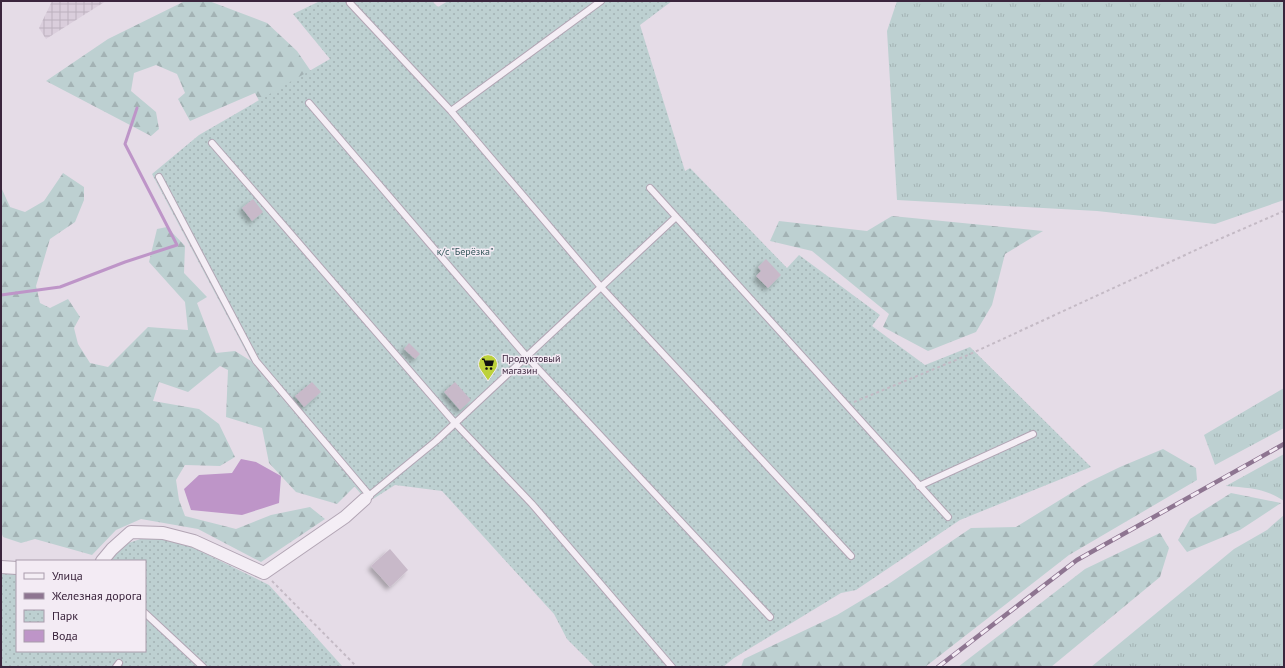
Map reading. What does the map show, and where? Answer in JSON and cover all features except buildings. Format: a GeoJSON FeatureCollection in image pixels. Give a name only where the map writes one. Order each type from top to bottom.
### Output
{"type":"FeatureCollection","features":[{"type":"Feature","properties":{"kind":"street"},"geometry":{"type":"LineString","coordinates":[[103,560],[112,548],[131,532],[163,532],[194,541],[264,573],[345,517],[368,497]]}},
{"type":"Feature","properties":{"kind":"street"},"geometry":{"type":"LineString","coordinates":[[1,567],[16,568]]}},
{"type":"Feature","properties":{"kind":"lane"},"geometry":{"type":"LineString","coordinates":[[451,111],[601,1]]}},
{"type":"Feature","properties":{"kind":"lane"},"geometry":{"type":"LineString","coordinates":[[350,3],[451,111],[600,286],[851,556]]}},
{"type":"Feature","properties":{"kind":"lane"},"geometry":{"type":"LineString","coordinates":[[309,103],[527,357],[770,617]]}},
{"type":"Feature","properties":{"kind":"lane"},"geometry":{"type":"LineString","coordinates":[[212,143],[455,423],[532,504],[672,667]]}},
{"type":"Feature","properties":{"kind":"lane"},"geometry":{"type":"LineString","coordinates":[[159,177],[256,361],[368,497],[436,441],[527,357],[600,286],[676,217]]}},
{"type":"Feature","properties":{"kind":"lane"},"geometry":{"type":"LineString","coordinates":[[650,188],[948,517]]}},
{"type":"Feature","properties":{"kind":"lane"},"geometry":{"type":"LineString","coordinates":[[919,486],[1033,434]]}},
{"type":"Feature","properties":{"kind":"lane"},"geometry":{"type":"LineString","coordinates":[[146,614],[202,667]]}},
{"type":"Feature","properties":{"kind":"path"},"geometry":{"type":"LineString","coordinates":[[847,405],[968,355],[1214,241],[1284,211]]}},
{"type":"Feature","properties":{"kind":"path"},"geometry":{"type":"LineString","coordinates":[[264,573],[357,667]]}},
{"type":"Feature","properties":{"kind":"shaded area"},"geometry":{"type":"Polygon","coordinates":[[[52,1],[106,1],[46,39],[39,28],[52,1]]]}},
{"type":"Feature","properties":{"kind":"green space"},"geometry":{"type":"Polygon","coordinates":[[[185,1],[209,1],[267,23],[297,51],[321,86],[267,116],[255,93],[190,121],[178,99],[185,93],[177,74],[156,65],[134,73],[131,91],[156,112],[159,129],[151,136],[46,81],[108,39],[185,1]]]}},
{"type":"Feature","properties":{"kind":"green space","name":"к/с \"Берёзка\""},"geometry":{"type":"Polygon","coordinates":[[[320,1],[432,1],[438,7],[448,1],[672,1],[640,25],[685,171],[690,168],[787,268],[799,255],[880,315],[872,326],[925,365],[970,347],[1091,467],[960,520],[856,590],[841,593],[734,658],[723,667],[595,667],[567,639],[554,614],[442,491],[395,485],[373,499],[365,499],[251,361],[152,174],[199,135],[330,59],[293,14],[320,1]]]}},
{"type":"Feature","properties":{"kind":"green space"},"geometry":{"type":"Polygon","coordinates":[[[897,1],[1284,1],[1284,200],[1215,224],[1097,211],[897,200],[887,31],[897,1]]]}},
{"type":"Feature","properties":{"kind":"green space"},"geometry":{"type":"Polygon","coordinates":[[[63,173],[84,187],[84,200],[75,222],[50,239],[36,286],[40,303],[50,308],[68,299],[80,317],[74,328],[78,344],[90,363],[108,367],[148,327],[188,330],[185,302],[149,262],[157,229],[167,227],[185,246],[184,273],[207,297],[197,303],[216,353],[235,351],[251,361],[355,486],[337,504],[296,492],[269,463],[262,428],[226,417],[228,370],[220,366],[188,392],[159,382],[153,401],[199,409],[219,424],[235,457],[220,466],[185,465],[176,480],[179,500],[185,516],[236,529],[271,515],[310,507],[325,519],[261,562],[198,529],[141,519],[116,530],[92,555],[35,539],[21,543],[3,537],[1,532],[1,187],[10,207],[25,212],[44,201],[63,173]]]}},
{"type":"Feature","properties":{"kind":"green space"},"geometry":{"type":"Polygon","coordinates":[[[892,216],[1043,231],[1005,254],[992,305],[976,332],[928,351],[883,327],[889,314],[812,251],[770,241],[779,221],[867,231],[892,216]]]}},
{"type":"Feature","properties":{"kind":"green space"},"geometry":{"type":"Polygon","coordinates":[[[1284,388],[1284,428],[1215,465],[1204,435],[1284,388]]]}},
{"type":"Feature","properties":{"kind":"green space"},"geometry":{"type":"Polygon","coordinates":[[[1163,449],[1196,468],[1197,480],[1069,555],[925,667],[741,667],[744,659],[837,615],[887,585],[971,528],[1016,527],[1089,482],[1163,449]]]}},
{"type":"Feature","properties":{"kind":"green space"},"geometry":{"type":"Polygon","coordinates":[[[1284,454],[1284,501],[1270,493],[1263,491],[1226,486],[1284,454]]]}},
{"type":"Feature","properties":{"kind":"green space"},"geometry":{"type":"Polygon","coordinates":[[[1231,493],[1281,503],[1240,530],[1187,552],[1178,540],[1190,519],[1231,493]]]}},
{"type":"Feature","properties":{"kind":"green space"},"geometry":{"type":"Polygon","coordinates":[[[1284,515],[1284,667],[1091,667],[1234,549],[1267,530],[1284,515]]]}},
{"type":"Feature","properties":{"kind":"green space"},"geometry":{"type":"Polygon","coordinates":[[[1160,533],[1169,548],[1160,577],[1051,667],[958,667],[1085,569],[1160,533]]]}},
{"type":"Feature","properties":{"kind":"green space"},"geometry":{"type":"Polygon","coordinates":[[[146,537],[182,542],[269,585],[343,667],[1,667],[1,572],[16,573],[16,652],[146,652],[146,560],[112,560],[111,556],[126,544],[146,537]]]}},
{"type":"Feature","properties":{"kind":"water"},"geometry":{"type":"Polygon","coordinates":[[[241,459],[256,462],[281,476],[279,503],[242,515],[191,510],[184,489],[199,475],[232,473],[241,459]]]}},
{"type":"Feature","properties":{"kind":"waterway"},"geometry":{"type":"LineString","coordinates":[[1,295],[60,287],[125,262],[177,245],[125,144],[137,108]]}},
{"type":"Feature","properties":{"kind":"railway"},"geometry":{"type":"LineString","coordinates":[[938,667],[1077,560],[1284,444]]}},
{"type":"Feature","properties":{"kind":"place","name":"Продуктовый магазин"},"geometry":{"type":"Point","coordinates":[488,381]}}]}
